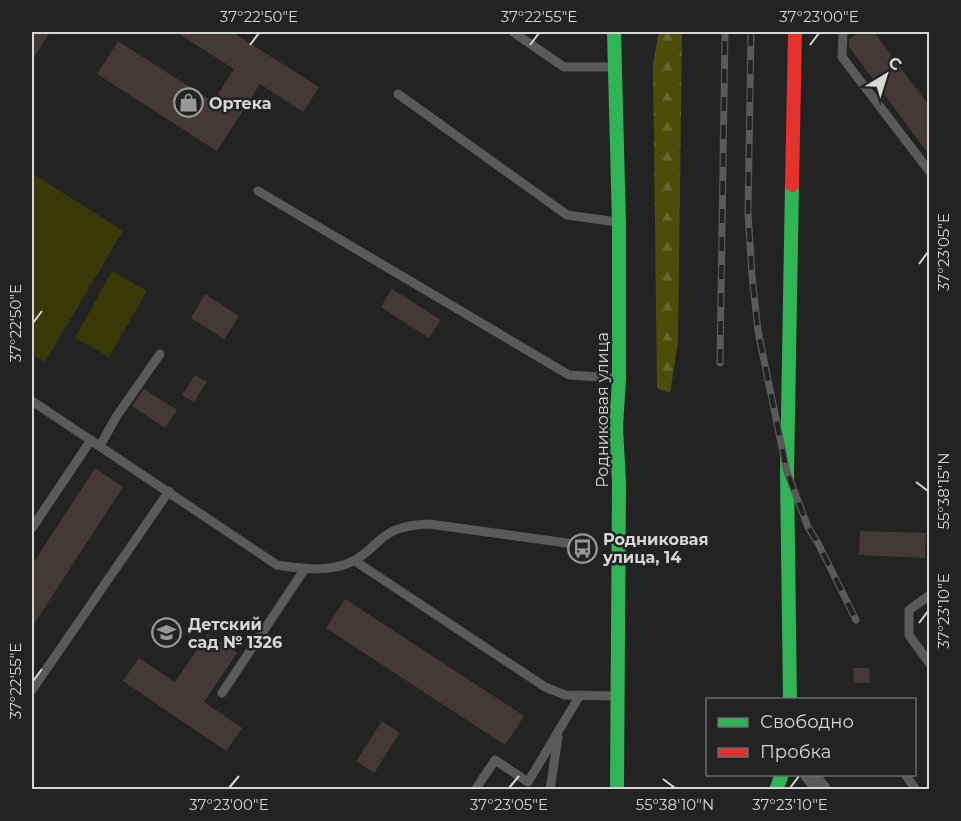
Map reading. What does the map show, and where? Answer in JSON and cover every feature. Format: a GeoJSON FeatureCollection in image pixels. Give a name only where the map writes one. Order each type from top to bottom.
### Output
{"type":"FeatureCollection","features":[{"type":"Feature","properties":{"kind":"main road"},"geometry":{"type":"LineString","coordinates":[[790,698],[787,472],[795,32]]}},
{"type":"Feature","properties":{"kind":"main road","name":"Родниковая улица"},"geometry":{"type":"LineString","coordinates":[[615,33],[619,223],[619,379],[616,438],[619,482],[617,789]]}},
{"type":"Feature","properties":{"kind":"street"},"geometry":{"type":"LineString","coordinates":[[811,776],[822,789]]}},
{"type":"Feature","properties":{"kind":"lane"},"geometry":{"type":"LineString","coordinates":[[513,32],[564,67],[614,67]]}},
{"type":"Feature","properties":{"kind":"lane"},"geometry":{"type":"LineString","coordinates":[[843,32],[842,57],[930,172]]}},
{"type":"Feature","properties":{"kind":"lane"},"geometry":{"type":"LineString","coordinates":[[398,94],[567,215],[619,223]]}},
{"type":"Feature","properties":{"kind":"lane"},"geometry":{"type":"LineString","coordinates":[[258,191],[569,375],[619,379]]}},
{"type":"Feature","properties":{"kind":"lane"},"geometry":{"type":"LineString","coordinates":[[100,446],[116,417],[160,354]]}},
{"type":"Feature","properties":{"kind":"lane"},"geometry":{"type":"LineString","coordinates":[[32,401],[277,565],[304,570],[337,567],[355,561],[383,537],[410,525],[429,524],[567,543]]}},
{"type":"Feature","properties":{"kind":"lane"},"geometry":{"type":"LineString","coordinates":[[32,528],[91,440]]}},
{"type":"Feature","properties":{"kind":"lane"},"geometry":{"type":"LineString","coordinates":[[32,690],[169,491]]}},
{"type":"Feature","properties":{"kind":"lane"},"geometry":{"type":"LineString","coordinates":[[355,561],[545,687],[565,695],[619,696]]}},
{"type":"Feature","properties":{"kind":"lane"},"geometry":{"type":"LineString","coordinates":[[222,693],[304,570]]}},
{"type":"Feature","properties":{"kind":"lane"},"geometry":{"type":"LineString","coordinates":[[930,595],[909,610],[909,635],[930,664]]}},
{"type":"Feature","properties":{"kind":"lane"},"geometry":{"type":"LineString","coordinates":[[475,789],[495,760],[528,782],[580,696]]}},
{"type":"Feature","properties":{"kind":"lane"},"geometry":{"type":"LineString","coordinates":[[550,789],[559,732]]}},
{"type":"Feature","properties":{"kind":"lane"},"geometry":{"type":"LineString","coordinates":[[906,776],[916,789]]}},
{"type":"Feature","properties":{"kind":"green space"},"geometry":{"type":"Polygon","coordinates":[[[659,32],[682,32],[678,342],[670,393],[657,388],[653,63],[659,32]]]}},
{"type":"Feature","properties":{"kind":"shaded area"},"geometry":{"type":"Polygon","coordinates":[[[32,173],[123,231],[45,362],[32,355],[32,173]]]}},
{"type":"Feature","properties":{"kind":"shaded area"},"geometry":{"type":"Polygon","coordinates":[[[112,271],[147,291],[109,357],[75,338],[112,271]]]}},
{"type":"Feature","properties":{"kind":"building"},"geometry":{"type":"Polygon","coordinates":[[[32,32],[50,32],[32,60],[32,32]]]}},
{"type":"Feature","properties":{"kind":"building"},"geometry":{"type":"Polygon","coordinates":[[[176,32],[232,32],[319,87],[303,112],[260,84],[217,151],[97,74],[118,41],[213,102],[234,69],[176,32]]]}},
{"type":"Feature","properties":{"kind":"building"},"geometry":{"type":"Polygon","coordinates":[[[860,32],[874,32],[930,107],[930,156],[849,47],[849,39],[860,32]]]}},
{"type":"Feature","properties":{"kind":"building"},"geometry":{"type":"Polygon","coordinates":[[[392,289],[441,320],[429,338],[381,307],[392,289]]]}},
{"type":"Feature","properties":{"kind":"building"},"geometry":{"type":"Polygon","coordinates":[[[205,294],[239,316],[224,339],[191,318],[205,294]]]}},
{"type":"Feature","properties":{"kind":"building"},"geometry":{"type":"Polygon","coordinates":[[[195,375],[207,382],[194,402],[182,395],[195,375]]]}},
{"type":"Feature","properties":{"kind":"building"},"geometry":{"type":"Polygon","coordinates":[[[144,389],[177,410],[165,428],[132,406],[144,389]]]}},
{"type":"Feature","properties":{"kind":"building"},"geometry":{"type":"Polygon","coordinates":[[[95,468],[123,487],[32,627],[32,565],[95,468]]]}},
{"type":"Feature","properties":{"kind":"building"},"geometry":{"type":"Polygon","coordinates":[[[860,531],[926,533],[925,558],[859,555],[860,531]]]}},
{"type":"Feature","properties":{"kind":"building"},"geometry":{"type":"Polygon","coordinates":[[[345,599],[524,716],[505,745],[326,628],[345,599]]]}},
{"type":"Feature","properties":{"kind":"building"},"geometry":{"type":"Polygon","coordinates":[[[208,634],[237,653],[204,702],[242,728],[226,751],[123,681],[139,658],[175,682],[208,634]]]}},
{"type":"Feature","properties":{"kind":"building"},"geometry":{"type":"Polygon","coordinates":[[[853,668],[869,668],[870,683],[854,683],[853,668]]]}},
{"type":"Feature","properties":{"kind":"building"},"geometry":{"type":"Polygon","coordinates":[[[382,721],[400,733],[374,773],[356,761],[382,721]]]}},
{"type":"Feature","properties":{"kind":"railway"},"geometry":{"type":"LineString","coordinates":[[720,363],[725,32]]}},
{"type":"Feature","properties":{"kind":"railway"},"geometry":{"type":"LineString","coordinates":[[751,32],[748,213],[758,331],[787,472],[808,527],[856,620]]}},
{"type":"Feature","properties":{"kind":"traffic: fast"},"geometry":{"type":"LineString","coordinates":[[614,32],[619,223],[619,379],[616,427],[619,482],[617,790]]}},
{"type":"Feature","properties":{"kind":"traffic: fast"},"geometry":{"type":"LineString","coordinates":[[790,698],[787,472],[792,185]]}},
{"type":"Feature","properties":{"kind":"traffic: fast"},"geometry":{"type":"LineString","coordinates":[[776,790],[781,776]]}},
{"type":"Feature","properties":{"kind":"traffic: jam"},"geometry":{"type":"LineString","coordinates":[[792,185],[795,32]]}},
{"type":"Feature","properties":{"kind":"place","name":"Ортека"},"geometry":{"type":"Point","coordinates":[188,103]}},
{"type":"Feature","properties":{"kind":"place","name":"Родниковая улица, 14"},"geometry":{"type":"Point","coordinates":[582,548]}},
{"type":"Feature","properties":{"kind":"place","name":"Детский сад № 1326"},"geometry":{"type":"Point","coordinates":[167,633]}}]}
